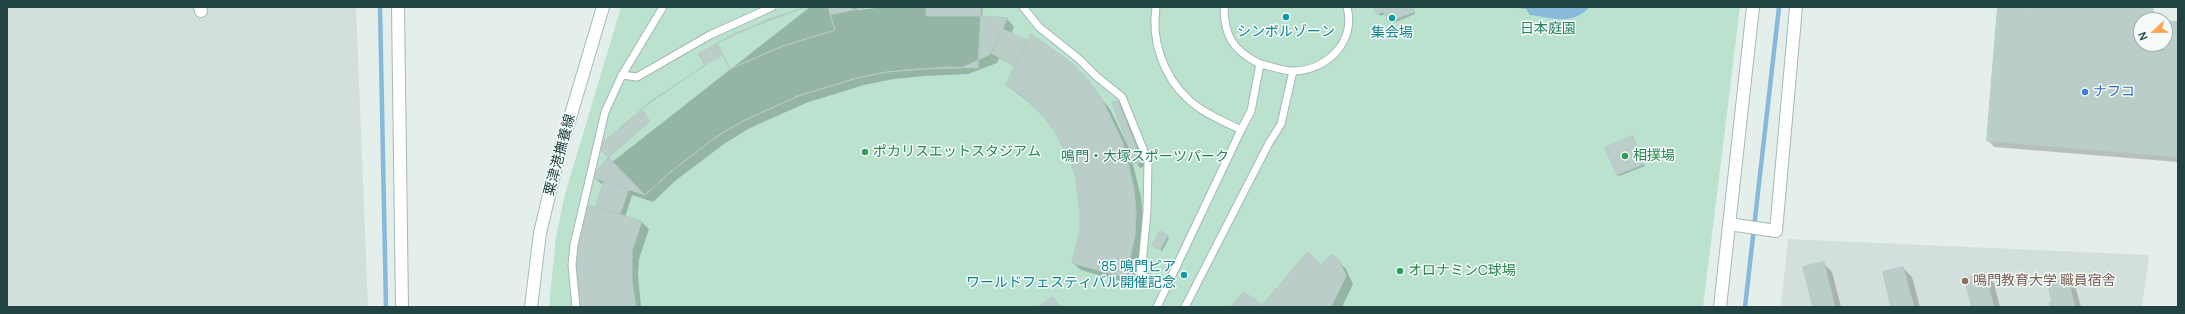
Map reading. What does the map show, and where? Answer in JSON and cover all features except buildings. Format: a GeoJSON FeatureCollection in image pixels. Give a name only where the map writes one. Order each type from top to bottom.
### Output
{"type":"FeatureCollection","features":[{"type":"Feature","properties":{"kind":"street"},"geometry":{"type":"LineString","coordinates":[[398,7],[402,307]]}},
{"type":"Feature","properties":{"kind":"street","name":"粟津港撫養線"},"geometry":{"type":"LineString","coordinates":[[530,307],[540,233],[558,158],[604,7]]}},
{"type":"Feature","properties":{"kind":"street"},"geometry":{"type":"LineString","coordinates":[[1720,307],[1753,7]]}},
{"type":"Feature","properties":{"kind":"street"},"geometry":{"type":"LineString","coordinates":[[1729,224],[1776,231],[1796,7]]}},
{"type":"Feature","properties":{"kind":"lane"},"geometry":{"type":"LineString","coordinates":[[576,307],[572,266],[577,224],[605,112],[622,75],[663,7]]}},
{"type":"Feature","properties":{"kind":"lane"},"geometry":{"type":"LineString","coordinates":[[622,75],[637,77],[710,35],[772,7]]}},
{"type":"Feature","properties":{"kind":"lane"},"geometry":{"type":"LineString","coordinates":[[1023,7],[1039,27],[1079,59],[1096,76],[1122,97],[1148,161],[1147,211],[1141,275],[1167,286]]}},
{"type":"Feature","properties":{"kind":"lane"},"geometry":{"type":"LineString","coordinates":[[1156,7],[1153,21],[1155,40],[1167,72],[1188,99],[1200,109],[1241,130]]}},
{"type":"Feature","properties":{"kind":"lane"},"geometry":{"type":"LineString","coordinates":[[1224,7],[1224,24],[1229,37],[1240,51],[1260,64],[1293,71],[1312,68],[1326,62],[1335,54],[1343,44],[1348,32],[1350,18],[1347,7]]}},
{"type":"Feature","properties":{"kind":"lane"},"geometry":{"type":"LineString","coordinates":[[1157,307],[1251,111],[1260,64]]}},
{"type":"Feature","properties":{"kind":"lane"},"geometry":{"type":"LineString","coordinates":[[1185,307],[1269,143],[1281,124],[1293,71]]}},
{"type":"Feature","properties":{"kind":"shaded area"},"geometry":{"type":"Polygon","coordinates":[[[7,7],[356,7],[368,307],[7,307],[7,7]]]}},
{"type":"Feature","properties":{"kind":"shaded area","name":"鳴門教育大学 職員宿舎"},"geometry":{"type":"Polygon","coordinates":[[[1788,239],[2149,255],[2142,307],[1781,307],[1788,239]]]}},
{"type":"Feature","properties":{"kind":"green space","name":"鳴門・大塚スポーツパーク"},"geometry":{"type":"Polygon","coordinates":[[[621,7],[1740,7],[1703,307],[549,307],[556,237],[565,194],[621,7]]]}},
{"type":"Feature","properties":{"kind":"water"},"geometry":{"type":"Polygon","coordinates":[[[1510,7],[1590,7],[1576,17],[1569,19],[1555,19],[1530,15],[1526,9],[1510,7]]]}},
{"type":"Feature","properties":{"kind":"waterway"},"geometry":{"type":"LineString","coordinates":[[380,7],[386,307]]}},
{"type":"Feature","properties":{"kind":"waterway"},"geometry":{"type":"LineString","coordinates":[[1745,307],[1779,7]]}},
{"type":"Feature","properties":{"kind":"place","name":"シンボルゾーン"},"geometry":{"type":"Point","coordinates":[1286,17]}},
{"type":"Feature","properties":{"kind":"place","name":"集会場"},"geometry":{"type":"Point","coordinates":[1392,18]}},
{"type":"Feature","properties":{"kind":"place","name":"ナフコ"},"geometry":{"type":"Point","coordinates":[2085,92]}},
{"type":"Feature","properties":{"kind":"place","name":"ポカリスエットスタジアム"},"geometry":{"type":"Point","coordinates":[865,152]}},
{"type":"Feature","properties":{"kind":"place","name":"相撲場"},"geometry":{"type":"Point","coordinates":[1625,156]}},
{"type":"Feature","properties":{"kind":"place","name":"オロナミンC球場"},"geometry":{"type":"Point","coordinates":[1400,271]}},
{"type":"Feature","properties":{"kind":"place","name":"'85 鳴門ピア ワールドフェスティバル開催記念"},"geometry":{"type":"Point","coordinates":[1184,275]}},
{"type":"Feature","properties":{"kind":"place","name":"鳴門教育大学 職員宿舎"},"geometry":{"type":"Point","coordinates":[1965,281]}},
{"type":"Feature","properties":{"kind":"park label","name":"日本庭園"},"geometry":{"type":"Point","coordinates":[1548,29]}}]}
